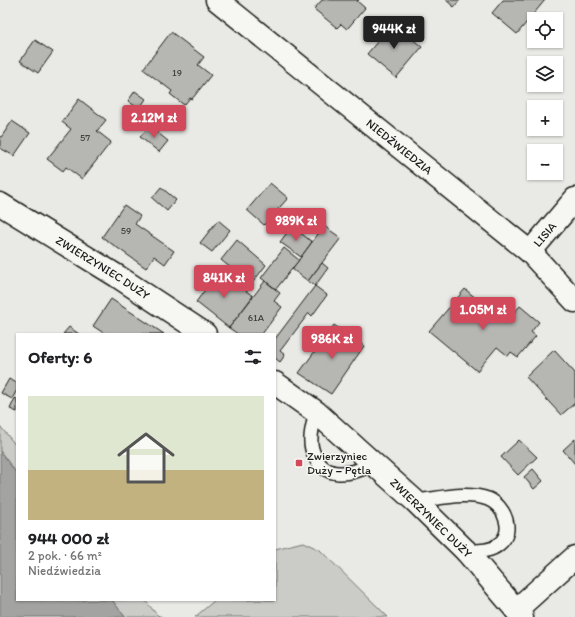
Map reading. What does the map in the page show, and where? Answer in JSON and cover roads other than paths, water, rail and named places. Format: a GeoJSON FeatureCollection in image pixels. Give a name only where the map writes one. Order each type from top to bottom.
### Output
{"type":"FeatureCollection","features":[{"type":"Feature","properties":{"kind":"street","name":"NIEDŹWIEDZIA"},"geometry":{"type":"LineString","coordinates":[[217,0],[530,252],[575,301]]}},
{"type":"Feature","properties":{"kind":"street","name":"LISIA"},"geometry":{"type":"LineString","coordinates":[[530,252],[575,199]]}},
{"type":"Feature","properties":{"kind":"street","name":"ZWIERZYNIEC DUŻY"},"geometry":{"type":"LineString","coordinates":[[0,204],[117,276],[203,333]]}},
{"type":"Feature","properties":{"kind":"street","name":"ZWIERZYNIEC DUŻY"},"geometry":{"type":"LineString","coordinates":[[276,384],[316,412],[415,501],[466,551],[519,613]]}},
{"type":"Feature","properties":{"kind":"street"},"geometry":{"type":"LineString","coordinates":[[519,613],[575,557]]}},
{"type":"Feature","properties":{"kind":"lane"},"geometry":{"type":"LineString","coordinates":[[316,412],[311,434],[312,452],[320,466],[333,473],[346,474],[360,471],[373,464]]}},
{"type":"Feature","properties":{"kind":"lane"},"geometry":{"type":"LineString","coordinates":[[415,501],[468,495],[489,500],[501,508],[507,520],[506,534],[499,544],[487,550],[466,551]]}},
{"type":"Feature","properties":{"kind":"place","name":"Zwierzyniec Duży – Pętla"},"geometry":{"type":"Point","coordinates":[299,463]}}]}
